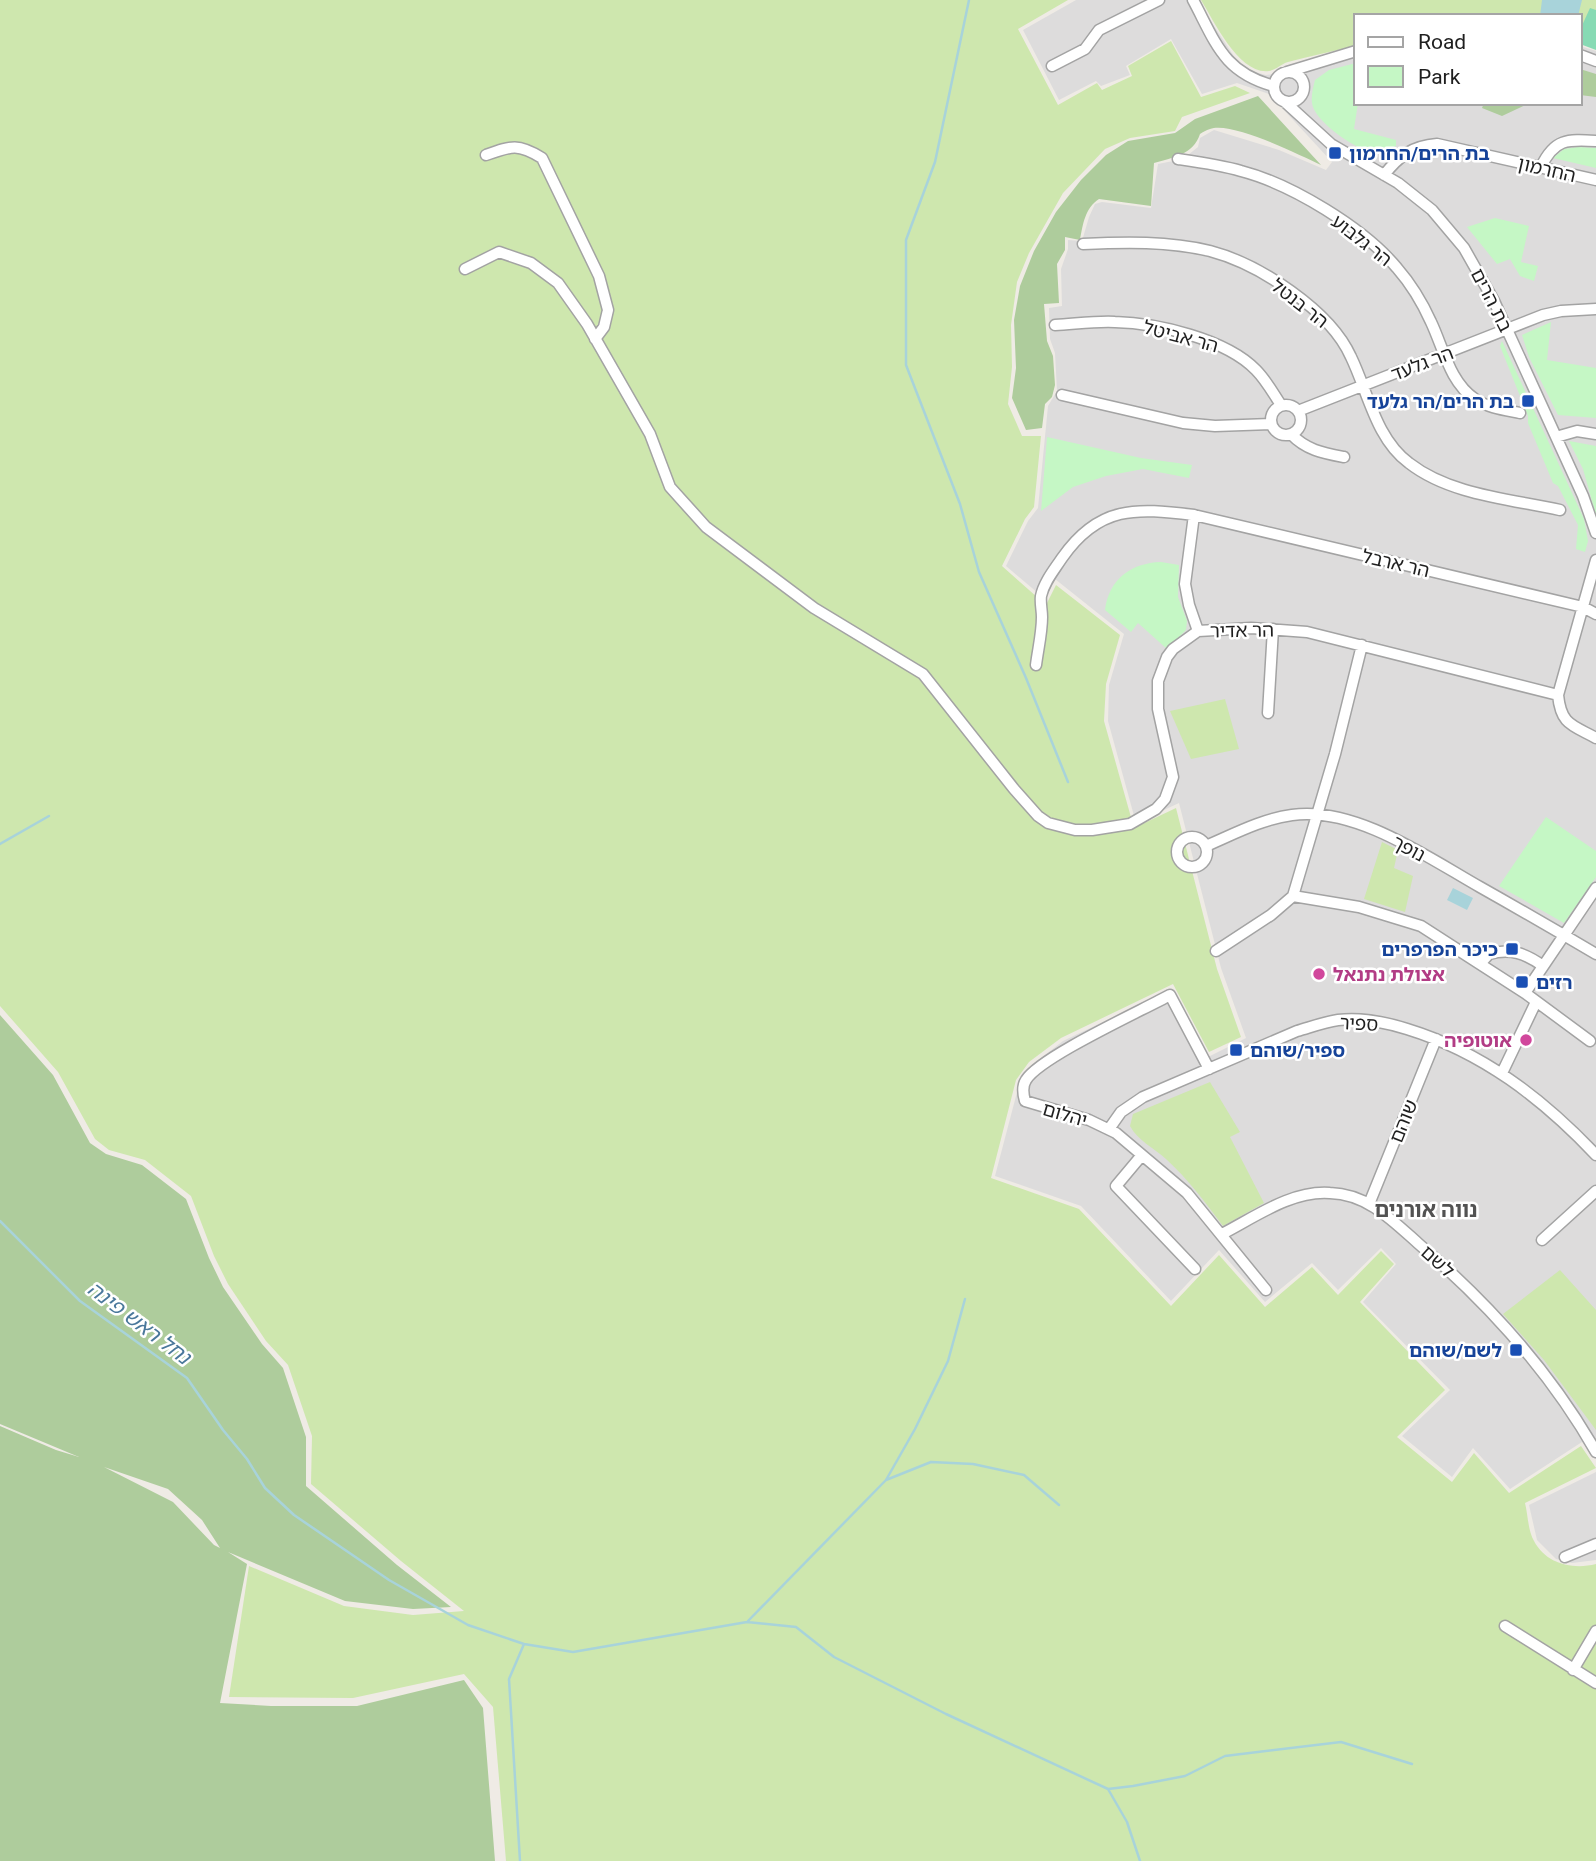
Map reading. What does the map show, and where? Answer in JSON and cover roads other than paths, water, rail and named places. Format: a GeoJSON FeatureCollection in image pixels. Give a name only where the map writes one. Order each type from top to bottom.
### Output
{"type":"FeatureCollection","features":[{"type":"Feature","properties":{"kind":"street"},"geometry":{"type":"LineString","coordinates":[[1052,66],[1084,49],[1099,30],[1158,0]]}},
{"type":"Feature","properties":{"kind":"street"},"geometry":{"type":"LineString","coordinates":[[1193,0],[1233,67],[1253,80],[1274,86]]}},
{"type":"Feature","properties":{"kind":"street"},"geometry":{"type":"LineString","coordinates":[[1324,61],[1310,71],[1302,92],[1294,101],[1285,102],[1277,96],[1274,86],[1276,79],[1285,73],[1354,52]]}},
{"type":"Feature","properties":{"kind":"street"},"geometry":{"type":"LineString","coordinates":[[1285,73],[1298,75],[1303,110],[1312,127]]}},
{"type":"Feature","properties":{"kind":"street","name":"בת הרים"},"geometry":{"type":"LineString","coordinates":[[1285,102],[1331,144],[1384,175],[1432,211],[1450,229],[1477,269],[1507,330],[1583,496],[1596,533]]}},
{"type":"Feature","properties":{"kind":"street"},"geometry":{"type":"LineString","coordinates":[[1541,167],[1547,153],[1562,142],[1596,141]]}},
{"type":"Feature","properties":{"kind":"street","name":"החרמון"},"geometry":{"type":"LineString","coordinates":[[1384,175],[1404,154],[1415,147],[1437,144],[1596,180]]}},
{"type":"Feature","properties":{"kind":"street"},"geometry":{"type":"LineString","coordinates":[[486,155],[512,146],[529,150],[542,158],[600,276],[608,310],[604,327],[595,339]]}},
{"type":"Feature","properties":{"kind":"street","name":"הר גלבוע"},"geometry":{"type":"LineString","coordinates":[[1178,159],[1240,170],[1273,182],[1292,190],[1366,238],[1395,266],[1412,288],[1426,310],[1458,382],[1474,398],[1495,408],[1520,413]]}},
{"type":"Feature","properties":{"kind":"street","name":"הר בנטל"},"geometry":{"type":"LineString","coordinates":[[1083,244],[1141,243],[1190,248],[1211,252],[1246,266],[1289,290],[1320,314],[1348,348],[1387,440],[1408,463],[1422,472],[1467,490],[1560,510]]}},
{"type":"Feature","properties":{"kind":"street","name":"הר אדיר"},"geometry":{"type":"LineString","coordinates":[[465,269],[499,252],[531,262],[558,283],[595,339],[650,434],[670,487],[706,527],[814,608],[923,674],[1014,789],[1038,816],[1048,823],[1075,830],[1130,824],[1157,809],[1165,799],[1173,777],[1158,709],[1158,681],[1173,649],[1198,631],[1273,629],[1307,632],[1558,695]]}},
{"type":"Feature","properties":{"kind":"street","name":"הר גלעד"},"geometry":{"type":"LineString","coordinates":[[1298,411],[1543,315],[1577,309],[1596,309]]}},
{"type":"Feature","properties":{"kind":"street","name":"הר אביטל"},"geometry":{"type":"LineString","coordinates":[[1055,325],[1117,322],[1170,331],[1216,344],[1255,368],[1281,405]]}},
{"type":"Feature","properties":{"kind":"street"},"geometry":{"type":"LineString","coordinates":[[1062,395],[1183,424],[1271,424]]}},
{"type":"Feature","properties":{"kind":"street"},"geometry":{"type":"LineString","coordinates":[[1281,405],[1290,405],[1298,411],[1301,421],[1291,433],[1278,433],[1271,424],[1273,411],[1281,405]]}},
{"type":"Feature","properties":{"kind":"street"},"geometry":{"type":"LineString","coordinates":[[1556,437],[1577,430],[1596,434]]}},
{"type":"Feature","properties":{"kind":"street"},"geometry":{"type":"LineString","coordinates":[[1291,433],[1300,444],[1309,449],[1344,457]]}},
{"type":"Feature","properties":{"kind":"street","name":"הר ארבל"},"geometry":{"type":"LineString","coordinates":[[1036,665],[1042,619],[1041,597],[1050,576],[1073,542],[1102,520],[1127,510],[1157,510],[1194,515],[1583,607],[1596,614]]}},
{"type":"Feature","properties":{"kind":"street"},"geometry":{"type":"LineString","coordinates":[[1194,515],[1185,584],[1198,631]]}},
{"type":"Feature","properties":{"kind":"street"},"geometry":{"type":"LineString","coordinates":[[1596,560],[1558,695],[1560,713],[1566,720],[1596,738]]}},
{"type":"Feature","properties":{"kind":"street"},"geometry":{"type":"LineString","coordinates":[[1268,713],[1273,629]]}},
{"type":"Feature","properties":{"kind":"street"},"geometry":{"type":"LineString","coordinates":[[1216,951],[1271,915],[1293,896],[1335,754],[1362,646]]}},
{"type":"Feature","properties":{"kind":"street","name":"נופך"},"geometry":{"type":"LineString","coordinates":[[1206,846],[1275,818],[1294,815],[1317,815],[1359,825],[1385,835],[1596,954]]}},
{"type":"Feature","properties":{"kind":"street"},"geometry":{"type":"LineString","coordinates":[[1525,993],[1596,888]]}},
{"type":"Feature","properties":{"kind":"street"},"geometry":{"type":"LineString","coordinates":[[1293,896],[1359,906],[1421,926],[1525,993],[1590,1041]]}},
{"type":"Feature","properties":{"kind":"street"},"geometry":{"type":"LineString","coordinates":[[1480,964],[1489,954],[1509,951],[1520,952],[1543,966]]}},
{"type":"Feature","properties":{"kind":"street","name":"יהלום"},"geometry":{"type":"LineString","coordinates":[[1209,1069],[1170,995],[1034,1070],[1024,1082],[1025,1101],[1089,1120],[1109,1129],[1188,1193],[1266,1290]]}},
{"type":"Feature","properties":{"kind":"street"},"geometry":{"type":"LineString","coordinates":[[1502,1073],[1536,1002]]}},
{"type":"Feature","properties":{"kind":"street","name":"ספיר"},"geometry":{"type":"LineString","coordinates":[[1109,1129],[1130,1104],[1297,1031],[1339,1020],[1377,1021],[1436,1039],[1502,1073],[1563,1122],[1596,1155]]}},
{"type":"Feature","properties":{"kind":"street","name":"שוהם"},"geometry":{"type":"LineString","coordinates":[[1369,1203],[1436,1039]]}},
{"type":"Feature","properties":{"kind":"street"},"geometry":{"type":"LineString","coordinates":[[1142,1155],[1116,1186],[1195,1269]]}},
{"type":"Feature","properties":{"kind":"street"},"geometry":{"type":"LineString","coordinates":[[1542,1240],[1596,1191]]}},
{"type":"Feature","properties":{"kind":"street","name":"לשם"},"geometry":{"type":"LineString","coordinates":[[1222,1234],[1279,1205],[1315,1192],[1346,1195],[1369,1203],[1450,1270],[1512,1334],[1554,1388],[1596,1452]]}},
{"type":"Feature","properties":{"kind":"street"},"geometry":{"type":"LineString","coordinates":[[1565,1557],[1596,1544]]}},
{"type":"Feature","properties":{"kind":"street"},"geometry":{"type":"LineString","coordinates":[[1504,1626],[1596,1684]]}},
{"type":"Feature","properties":{"kind":"street"},"geometry":{"type":"LineString","coordinates":[[1573,1670],[1596,1630]]}},
{"type":"Feature","properties":{"kind":"water"},"geometry":{"type":"Polygon","coordinates":[[[1542,0],[1582,0],[1578,14],[1540,14],[1542,0]]]}},
{"type":"Feature","properties":{"kind":"water"},"geometry":{"type":"Polygon","coordinates":[[[1453,888],[1473,898],[1467,910],[1447,900],[1453,888]]]}},
{"type":"Feature","properties":{"kind":"waterway"},"geometry":{"type":"LineString","coordinates":[[969,0],[935,162],[906,240],[906,365],[960,504],[979,572],[1068,782]]}},
{"type":"Feature","properties":{"kind":"waterway"},"geometry":{"type":"LineString","coordinates":[[0,844],[49,816]]}},
{"type":"Feature","properties":{"kind":"waterway","name":"נחל ראש פינה"},"geometry":{"type":"LineString","coordinates":[[0,1221],[80,1301],[187,1378],[265,1488],[294,1515],[389,1580],[468,1625],[524,1644],[509,1679],[520,1861]]}},
{"type":"Feature","properties":{"kind":"waterway"},"geometry":{"type":"LineString","coordinates":[[748,1621],[886,1480],[915,1429],[948,1361],[965,1299]]}},
{"type":"Feature","properties":{"kind":"waterway"},"geometry":{"type":"LineString","coordinates":[[886,1480],[931,1462],[973,1464],[1024,1475],[1059,1505]]}},
{"type":"Feature","properties":{"kind":"waterway"},"geometry":{"type":"LineString","coordinates":[[524,1644],[573,1652],[747,1622],[796,1627],[834,1657],[946,1714],[1108,1789],[1127,1822],[1140,1861]]}},
{"type":"Feature","properties":{"kind":"waterway"},"geometry":{"type":"LineString","coordinates":[[1108,1789],[1185,1776],[1225,1756],[1341,1742],[1412,1764]]}},
{"type":"Feature","properties":{"kind":"place","name":"בת הרים/החרמון"},"geometry":{"type":"Point","coordinates":[1335,153]}},
{"type":"Feature","properties":{"kind":"place","name":"בת הרים/הר גלעד"},"geometry":{"type":"Point","coordinates":[1528,401]}},
{"type":"Feature","properties":{"kind":"place","name":"כיכר הפרפרים"},"geometry":{"type":"Point","coordinates":[1512,949]}},
{"type":"Feature","properties":{"kind":"place","name":"אצולת נתנאל"},"geometry":{"type":"Point","coordinates":[1319,974]}},
{"type":"Feature","properties":{"kind":"place","name":"רזים"},"geometry":{"type":"Point","coordinates":[1522,982]}},
{"type":"Feature","properties":{"kind":"place","name":"אוטופיה"},"geometry":{"type":"Point","coordinates":[1526,1040]}},
{"type":"Feature","properties":{"kind":"place","name":"ספיר/שוהם"},"geometry":{"type":"Point","coordinates":[1236,1050]}},
{"type":"Feature","properties":{"kind":"place","name":"לשם/שוהם"},"geometry":{"type":"Point","coordinates":[1516,1350]}},
{"type":"Feature","properties":{"kind":"district","name":"נווה אורנים"},"geometry":{"type":"Point","coordinates":[1426,1210]}}]}
